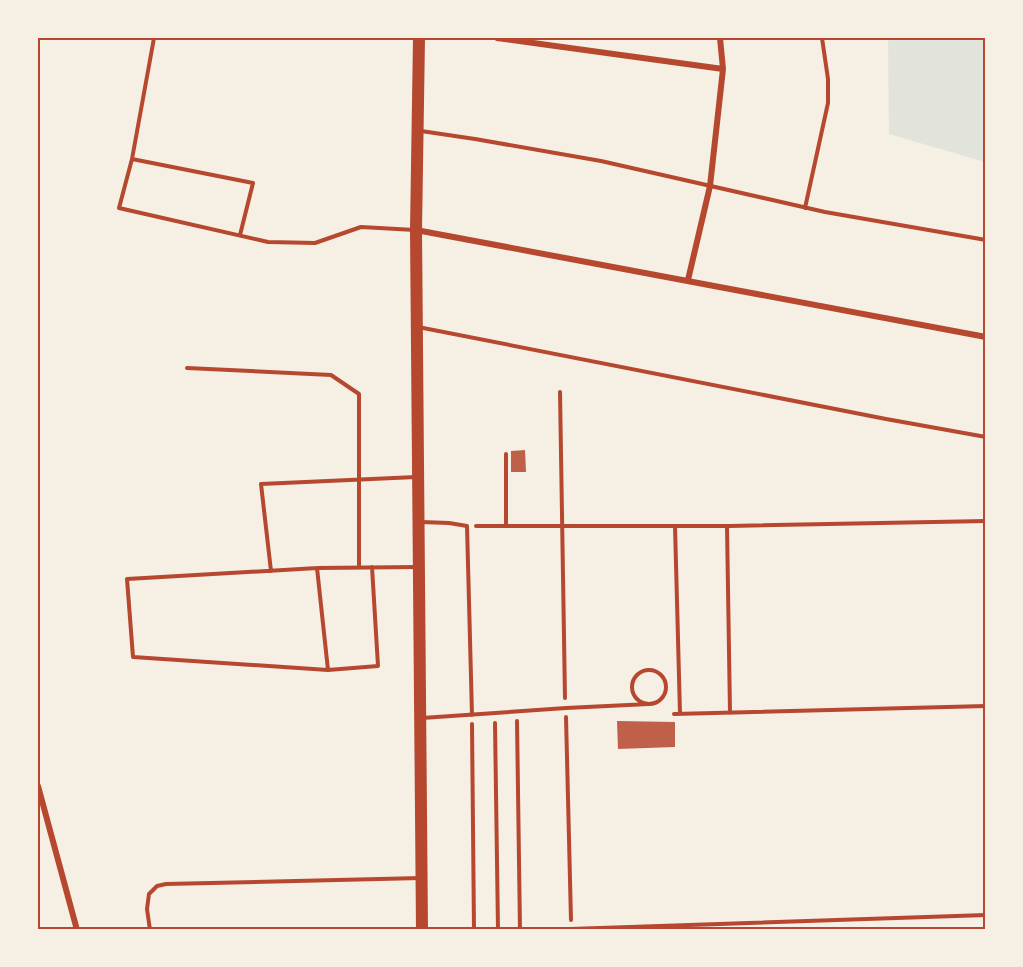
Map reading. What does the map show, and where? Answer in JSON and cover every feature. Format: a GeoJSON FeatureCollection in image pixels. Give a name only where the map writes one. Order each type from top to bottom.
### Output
{"type":"FeatureCollection","features":[{"type":"Feature","properties":{"kind":"main road"},"geometry":{"type":"LineString","coordinates":[[419,38],[416,230],[422,929]]}},
{"type":"Feature","properties":{"kind":"street"},"geometry":{"type":"LineString","coordinates":[[497,38],[723,69]]}},
{"type":"Feature","properties":{"kind":"street"},"geometry":{"type":"LineString","coordinates":[[688,280],[710,186],[723,69],[720,38]]}},
{"type":"Feature","properties":{"kind":"street"},"geometry":{"type":"LineString","coordinates":[[416,230],[986,337]]}},
{"type":"Feature","properties":{"kind":"street"},"geometry":{"type":"LineString","coordinates":[[38,786],[76,930]]}},
{"type":"Feature","properties":{"kind":"lane"},"geometry":{"type":"LineString","coordinates":[[154,38],[132,159],[119,208],[268,242],[315,243],[361,227],[416,230]]}},
{"type":"Feature","properties":{"kind":"lane"},"geometry":{"type":"LineString","coordinates":[[805,208],[828,103],[828,79],[822,38]]}},
{"type":"Feature","properties":{"kind":"lane"},"geometry":{"type":"LineString","coordinates":[[417,131],[601,161],[805,208],[986,240]]}},
{"type":"Feature","properties":{"kind":"lane"},"geometry":{"type":"LineString","coordinates":[[132,159],[253,183],[240,235]]}},
{"type":"Feature","properties":{"kind":"lane"},"geometry":{"type":"LineString","coordinates":[[417,327],[986,437]]}},
{"type":"Feature","properties":{"kind":"lane"},"geometry":{"type":"LineString","coordinates":[[187,368],[331,375],[359,394],[359,567]]}},
{"type":"Feature","properties":{"kind":"lane"},"geometry":{"type":"LineString","coordinates":[[271,571],[261,484],[418,477]]}},
{"type":"Feature","properties":{"kind":"lane"},"geometry":{"type":"LineString","coordinates":[[417,522],[467,526],[472,714]]}},
{"type":"Feature","properties":{"kind":"lane"},"geometry":{"type":"LineString","coordinates":[[372,567],[378,666],[328,670],[133,657],[127,579],[317,568],[359,567],[372,567],[418,567]]}},
{"type":"Feature","properties":{"kind":"lane"},"geometry":{"type":"LineString","coordinates":[[317,568],[328,670]]}},
{"type":"Feature","properties":{"kind":"lane"},"geometry":{"type":"LineString","coordinates":[[419,718],[517,711],[649,704],[655,703],[663,696],[666,685],[660,674],[651,670],[640,672],[632,686],[635,696],[643,703],[649,704]]}},
{"type":"Feature","properties":{"kind":"lane"},"geometry":{"type":"LineString","coordinates":[[150,930],[147,909],[149,894],[157,886],[166,884],[422,878]]}},
{"type":"Feature","properties":{"kind":"lane"},"geometry":{"type":"LineString","coordinates":[[540,930],[986,915]]}},
{"type":"Feature","properties":{"kind":"lane"},"geometry":{"type":"LineString","coordinates":[[422,929],[457,930]]}},
{"type":"Feature","properties":{"kind":"path"},"geometry":{"type":"LineString","coordinates":[[560,392],[571,928]]}},
{"type":"Feature","properties":{"kind":"path"},"geometry":{"type":"LineString","coordinates":[[506,454],[506,526]]}},
{"type":"Feature","properties":{"kind":"path"},"geometry":{"type":"LineString","coordinates":[[467,526],[727,526],[986,520]]}},
{"type":"Feature","properties":{"kind":"path"},"geometry":{"type":"LineString","coordinates":[[675,526],[680,714]]}},
{"type":"Feature","properties":{"kind":"path"},"geometry":{"type":"LineString","coordinates":[[727,526],[730,713]]}},
{"type":"Feature","properties":{"kind":"path"},"geometry":{"type":"LineString","coordinates":[[675,714],[986,706]]}},
{"type":"Feature","properties":{"kind":"path"},"geometry":{"type":"LineString","coordinates":[[517,711],[520,930]]}},
{"type":"Feature","properties":{"kind":"path"},"geometry":{"type":"LineString","coordinates":[[495,713],[498,930]]}},
{"type":"Feature","properties":{"kind":"path"},"geometry":{"type":"LineString","coordinates":[[472,714],[474,930]]}},
{"type":"Feature","properties":{"kind":"shaded area"},"geometry":{"type":"Polygon","coordinates":[[[888,38],[985,38],[985,162],[889,134],[888,38]]]}},
{"type":"Feature","properties":{"kind":"building"},"geometry":{"type":"Polygon","coordinates":[[[525,450],[526,472],[511,472],[511,451],[525,450]]]}},
{"type":"Feature","properties":{"kind":"building"},"geometry":{"type":"Polygon","coordinates":[[[617,721],[675,722],[675,747],[618,749],[617,721]]]}}]}
